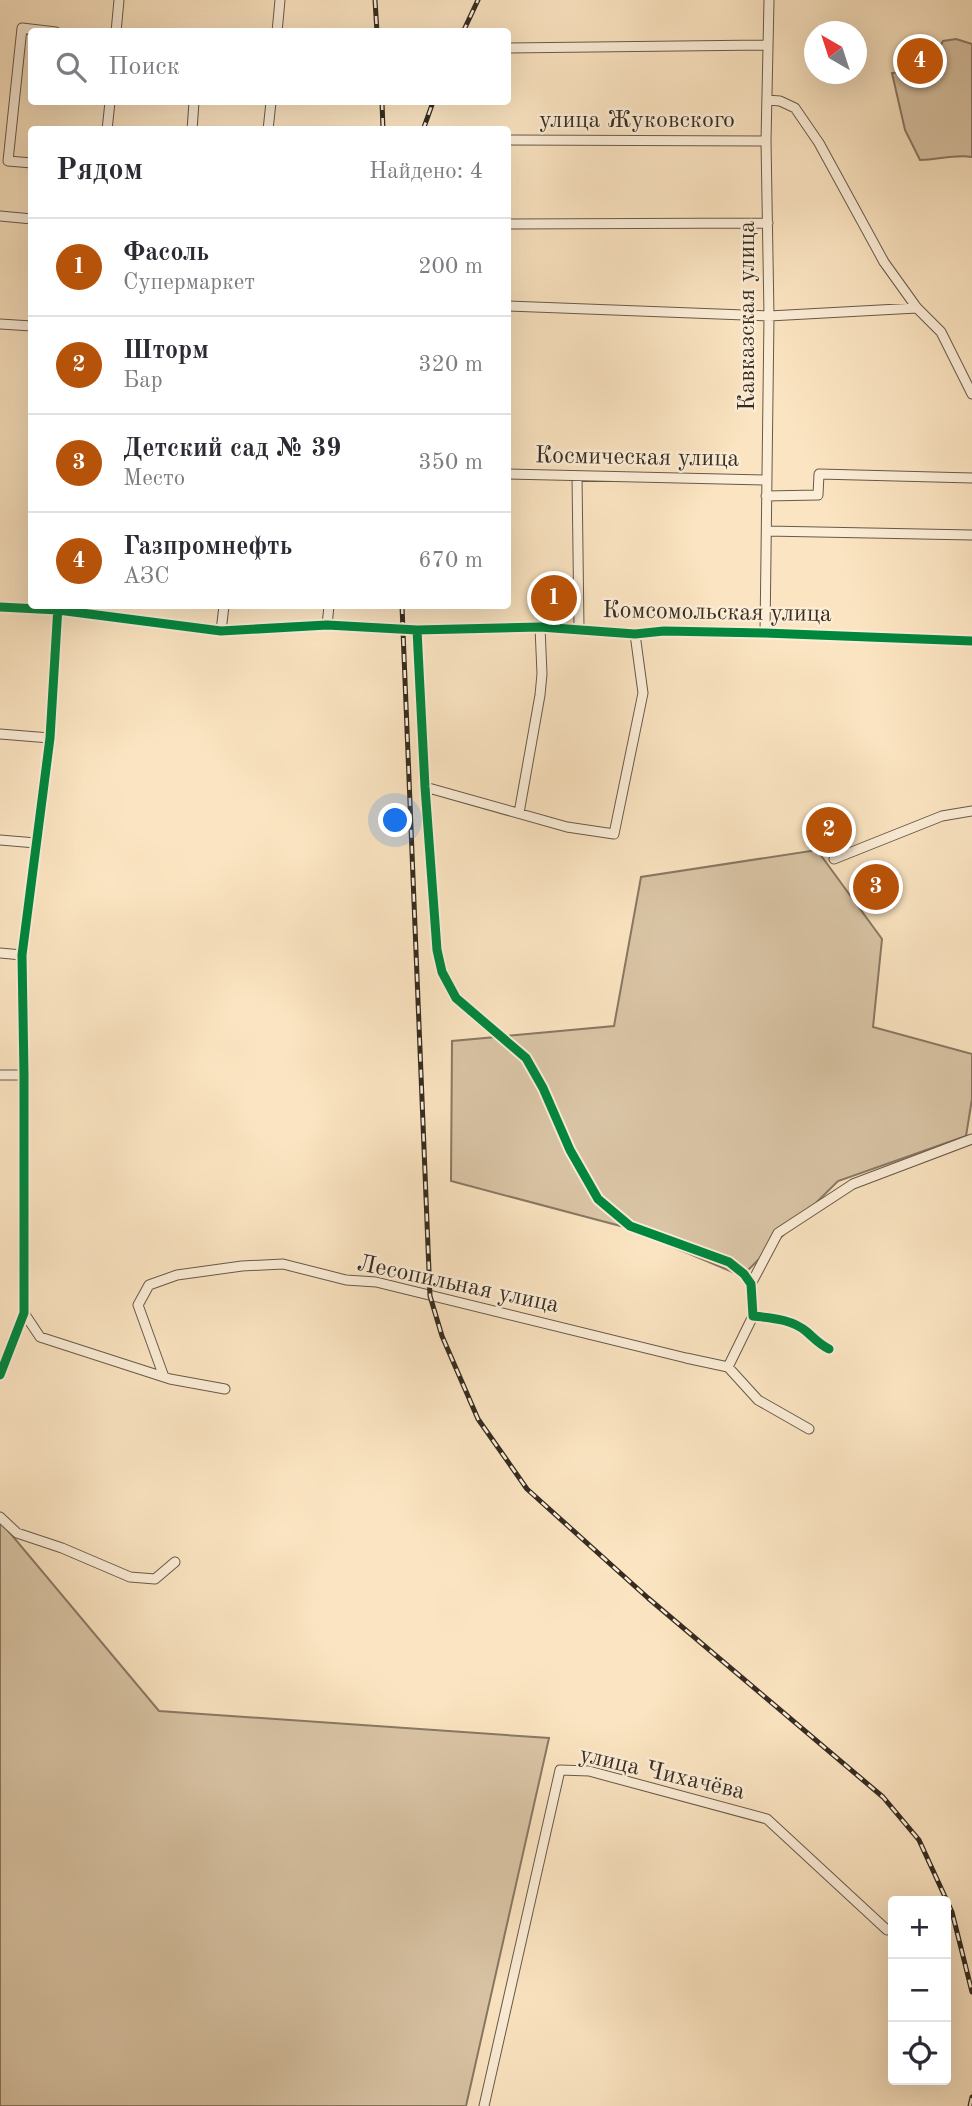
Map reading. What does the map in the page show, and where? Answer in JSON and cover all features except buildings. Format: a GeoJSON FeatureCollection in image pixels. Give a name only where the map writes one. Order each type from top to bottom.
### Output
{"type":"FeatureCollection","features":[{"type":"Feature","properties":{"kind":"street"},"geometry":{"type":"LineString","coordinates":[[116,28],[119,0]]}},
{"type":"Feature","properties":{"kind":"street"},"geometry":{"type":"LineString","coordinates":[[277,28],[280,0]]}},
{"type":"Feature","properties":{"kind":"street","name":"Кавказская улица"},"geometry":{"type":"LineString","coordinates":[[765,633],[769,316],[766,141],[769,0]]}},
{"type":"Feature","properties":{"kind":"street"},"geometry":{"type":"LineString","coordinates":[[28,30],[22,29],[8,161],[28,163]]}},
{"type":"Feature","properties":{"kind":"street"},"geometry":{"type":"LineString","coordinates":[[511,48],[768,44]]}},
{"type":"Feature","properties":{"kind":"street"},"geometry":{"type":"LineString","coordinates":[[767,100],[780,101],[796,108],[819,143],[884,262],[917,307],[941,331],[972,394]]}},
{"type":"Feature","properties":{"kind":"street"},"geometry":{"type":"LineString","coordinates":[[107,126],[110,105]]}},
{"type":"Feature","properties":{"kind":"street"},"geometry":{"type":"LineString","coordinates":[[192,126],[194,105]]}},
{"type":"Feature","properties":{"kind":"street"},"geometry":{"type":"LineString","coordinates":[[268,126],[271,105]]}},
{"type":"Feature","properties":{"kind":"street","name":"улица Жуковского"},"geometry":{"type":"LineString","coordinates":[[511,140],[766,141]]}},
{"type":"Feature","properties":{"kind":"street"},"geometry":{"type":"LineString","coordinates":[[0,216],[28,219]]}},
{"type":"Feature","properties":{"kind":"street"},"geometry":{"type":"LineString","coordinates":[[511,224],[768,223]]}},
{"type":"Feature","properties":{"kind":"street"},"geometry":{"type":"LineString","coordinates":[[511,306],[769,316],[917,307]]}},
{"type":"Feature","properties":{"kind":"street"},"geometry":{"type":"LineString","coordinates":[[0,324],[28,326]]}},
{"type":"Feature","properties":{"kind":"street","name":"Космическая улица"},"geometry":{"type":"LineString","coordinates":[[511,474],[766,480]]}},
{"type":"Feature","properties":{"kind":"street","name":"Космическая улица"},"geometry":{"type":"LineString","coordinates":[[766,496],[818,495],[819,474],[972,478]]}},
{"type":"Feature","properties":{"kind":"street"},"geometry":{"type":"LineString","coordinates":[[577,476],[579,628]]}},
{"type":"Feature","properties":{"kind":"street"},"geometry":{"type":"LineString","coordinates":[[767,531],[972,535]]}},
{"type":"Feature","properties":{"kind":"street","name":"Комсомольская улица"},"geometry":{"type":"LineString","coordinates":[[0,607],[28,607]]}},
{"type":"Feature","properties":{"kind":"street"},"geometry":{"type":"LineString","coordinates":[[0,1375],[23,1312],[22,955],[50,738],[58,609]]}},
{"type":"Feature","properties":{"kind":"street","name":"Комсомольская улица"},"geometry":{"type":"LineString","coordinates":[[65,609],[221,631],[327,625],[417,630],[540,626],[635,634],[664,631],[765,633],[972,641]]}},
{"type":"Feature","properties":{"kind":"street"},"geometry":{"type":"LineString","coordinates":[[221,631],[224,609]]}},
{"type":"Feature","properties":{"kind":"street"},"geometry":{"type":"LineString","coordinates":[[327,625],[329,609]]}},
{"type":"Feature","properties":{"kind":"street"},"geometry":{"type":"LineString","coordinates":[[519,813],[540,695],[540,626]]}},
{"type":"Feature","properties":{"kind":"street"},"geometry":{"type":"LineString","coordinates":[[417,630],[425,787],[437,950],[442,972],[456,998],[526,1058],[543,1088],[570,1150],[598,1199],[630,1226],[729,1262],[744,1274],[751,1284],[753,1316],[728,1367],[758,1400],[809,1429]]}},
{"type":"Feature","properties":{"kind":"street"},"geometry":{"type":"LineString","coordinates":[[425,787],[567,827],[614,834],[643,693],[635,634]]}},
{"type":"Feature","properties":{"kind":"street"},"geometry":{"type":"LineString","coordinates":[[0,734],[50,738]]}},
{"type":"Feature","properties":{"kind":"street"},"geometry":{"type":"LineString","coordinates":[[834,859],[942,816],[972,811]]}},
{"type":"Feature","properties":{"kind":"street"},"geometry":{"type":"LineString","coordinates":[[0,840],[36,843]]}},
{"type":"Feature","properties":{"kind":"street"},"geometry":{"type":"LineString","coordinates":[[0,953],[22,955]]}},
{"type":"Feature","properties":{"kind":"street"},"geometry":{"type":"LineString","coordinates":[[0,1074],[24,1075]]}},
{"type":"Feature","properties":{"kind":"street"},"geometry":{"type":"LineString","coordinates":[[751,1284],[778,1233],[853,1184],[972,1139]]}},
{"type":"Feature","properties":{"kind":"street","name":"Лесопильная улица"},"geometry":{"type":"LineString","coordinates":[[164,1377],[138,1305],[149,1285],[177,1275],[242,1266],[283,1264],[346,1280],[376,1282],[728,1367]]}},
{"type":"Feature","properties":{"kind":"street"},"geometry":{"type":"LineString","coordinates":[[23,1312],[40,1337],[164,1377],[225,1389]]}},
{"type":"Feature","properties":{"kind":"street"},"geometry":{"type":"LineString","coordinates":[[753,1316],[785,1320],[807,1331],[816,1343],[829,1349]]}},
{"type":"Feature","properties":{"kind":"street"},"geometry":{"type":"LineString","coordinates":[[0,1517],[17,1532],[130,1577],[155,1579],[175,1562]]}},
{"type":"Feature","properties":{"kind":"street","name":"улица Чихачёва"},"geometry":{"type":"LineString","coordinates":[[484,2106],[560,1770],[589,1771],[767,1819],[887,1930]]}},
{"type":"Feature","properties":{"kind":"shaded area"},"geometry":{"type":"Polygon","coordinates":[[[956,39],[972,44],[972,157],[920,160],[905,130],[892,73],[935,68],[936,54],[943,41],[956,39]]]}},
{"type":"Feature","properties":{"kind":"shaded area"},"geometry":{"type":"Polygon","coordinates":[[[817,850],[882,939],[873,1027],[972,1054],[972,1099],[966,1136],[838,1181],[742,1276],[628,1228],[451,1181],[452,1041],[614,1026],[641,877],[817,850]]]}},
{"type":"Feature","properties":{"kind":"shaded area"},"geometry":{"type":"Polygon","coordinates":[[[0,1521],[159,1711],[549,1738],[466,2106],[0,2106],[0,1521]]]}},
{"type":"Feature","properties":{"kind":"railway"},"geometry":{"type":"LineString","coordinates":[[375,0],[377,28]]}},
{"type":"Feature","properties":{"kind":"railway"},"geometry":{"type":"LineString","coordinates":[[465,28],[478,0]]}},
{"type":"Feature","properties":{"kind":"railway"},"geometry":{"type":"LineString","coordinates":[[382,105],[383,126]]}},
{"type":"Feature","properties":{"kind":"railway"},"geometry":{"type":"LineString","coordinates":[[424,126],[432,105]]}},
{"type":"Feature","properties":{"kind":"railway"},"geometry":{"type":"LineString","coordinates":[[402,609],[430,1296],[442,1336],[478,1419],[527,1489],[648,1598],[883,1797],[919,1840],[952,1912],[972,1992]]}},
{"type":"Feature","properties":{"kind":"railway"},"geometry":{"type":"LineString","coordinates":[[970,2106],[972,2097]]}},
{"type":"Feature","properties":{"kind":"cycle path"},"geometry":{"type":"LineString","coordinates":[[0,607],[28,608]]}},
{"type":"Feature","properties":{"kind":"cycle path"},"geometry":{"type":"LineString","coordinates":[[39,609],[221,631],[327,625],[417,630],[540,627],[635,634],[664,631],[765,633],[972,641]]}},
{"type":"Feature","properties":{"kind":"cycle path"},"geometry":{"type":"LineString","coordinates":[[0,1375],[24,1313],[22,955],[50,738],[58,609]]}},
{"type":"Feature","properties":{"kind":"cycle path"},"geometry":{"type":"LineString","coordinates":[[417,630],[437,950],[442,972],[456,998],[526,1058],[543,1088],[570,1150],[598,1199],[630,1226],[729,1262],[744,1274],[751,1284],[753,1316],[795,1324],[829,1349]]}},
{"type":"Feature","properties":{"kind":"place","name":"Газпромнефть"},"geometry":{"type":"Point","coordinates":[920,61]}},
{"type":"Feature","properties":{"kind":"place","name":"Фасоль"},"geometry":{"type":"Point","coordinates":[554,598]}},
{"type":"Feature","properties":{"kind":"place","name":"Шторм"},"geometry":{"type":"Point","coordinates":[829,830]}},
{"type":"Feature","properties":{"kind":"place","name":"Детский сад № 39"},"geometry":{"type":"Point","coordinates":[876,887]}}]}
